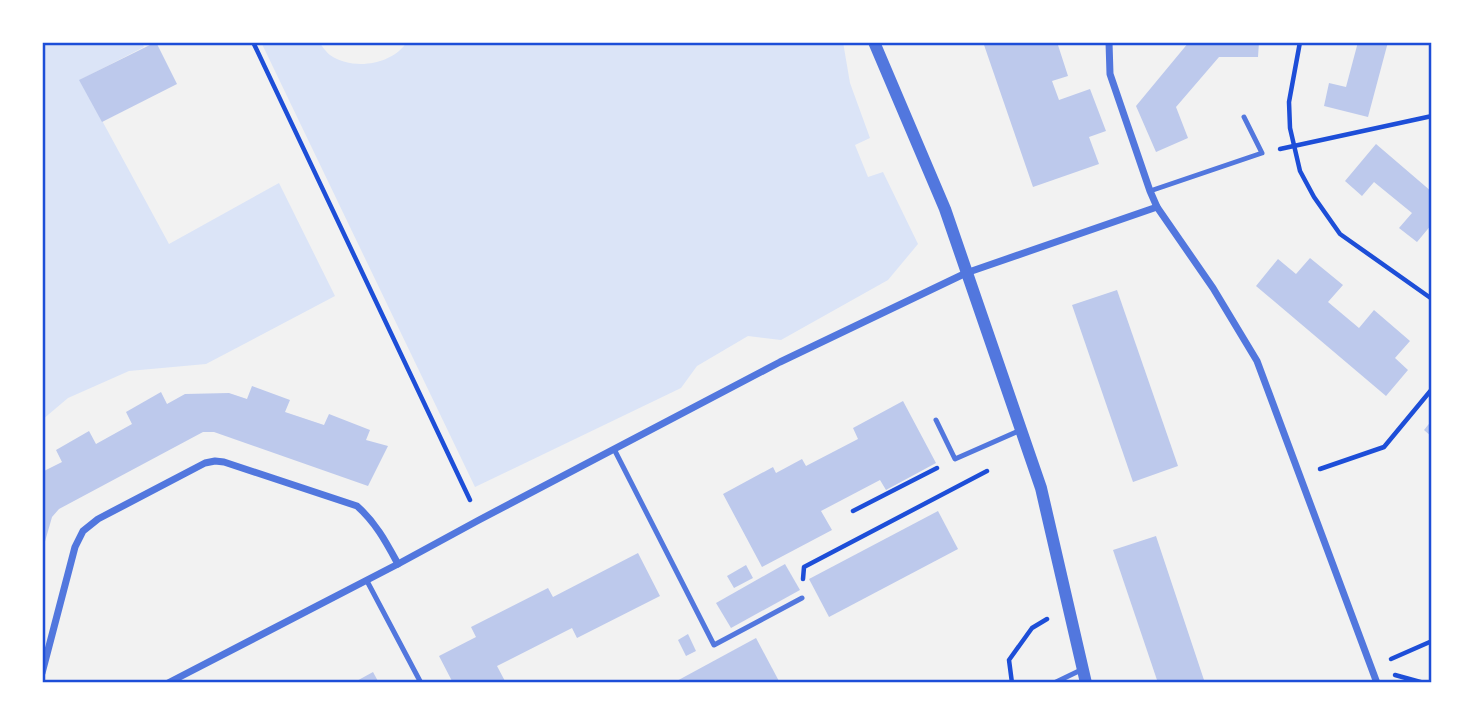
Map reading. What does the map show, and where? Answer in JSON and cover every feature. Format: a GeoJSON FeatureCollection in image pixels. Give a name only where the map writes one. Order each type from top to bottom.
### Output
{"type":"FeatureCollection","features":[{"type":"Feature","properties":{"kind":"street"},"geometry":{"type":"LineString","coordinates":[[874,42],[945,209],[1041,488],[1086,683]]}},
{"type":"Feature","properties":{"kind":"street"},"geometry":{"type":"LineString","coordinates":[[1109,42],[1110,74],[1150,191],[1157,207],[1213,288],[1257,361],[1377,683]]}},
{"type":"Feature","properties":{"kind":"street"},"geometry":{"type":"LineString","coordinates":[[168,683],[780,362],[966,273],[1157,207]]}},
{"type":"Feature","properties":{"kind":"street"},"geometry":{"type":"LineString","coordinates":[[42,673],[75,547],[83,531],[98,519],[205,463],[224,461],[357,506],[380,531],[398,564]]}},
{"type":"Feature","properties":{"kind":"lane"},"geometry":{"type":"LineString","coordinates":[[1150,191],[1262,153],[1244,117]]}},
{"type":"Feature","properties":{"kind":"lane"},"geometry":{"type":"LineString","coordinates":[[936,421],[955,459],[1021,430]]}},
{"type":"Feature","properties":{"kind":"lane"},"geometry":{"type":"LineString","coordinates":[[614,449],[714,645],[803,598]]}},
{"type":"Feature","properties":{"kind":"lane"},"geometry":{"type":"LineString","coordinates":[[367,580],[421,683]]}},
{"type":"Feature","properties":{"kind":"lane"},"geometry":{"type":"LineString","coordinates":[[1054,683],[1083,669]]}},
{"type":"Feature","properties":{"kind":"path"},"geometry":{"type":"LineString","coordinates":[[253,42],[479,520]]}},
{"type":"Feature","properties":{"kind":"path"},"geometry":{"type":"LineString","coordinates":[[1300,42],[1289,102],[1293,145],[1300,171],[1314,197],[1340,234],[1432,299]]}},
{"type":"Feature","properties":{"kind":"path"},"geometry":{"type":"LineString","coordinates":[[1262,153],[1432,116]]}},
{"type":"Feature","properties":{"kind":"path"},"geometry":{"type":"LineString","coordinates":[[1300,476],[1384,447],[1432,389]]}},
{"type":"Feature","properties":{"kind":"path"},"geometry":{"type":"LineString","coordinates":[[803,598],[804,567],[1028,450]]}},
{"type":"Feature","properties":{"kind":"path"},"geometry":{"type":"LineString","coordinates":[[853,511],[955,459]]}},
{"type":"Feature","properties":{"kind":"path"},"geometry":{"type":"LineString","coordinates":[[1012,683],[1009,660],[1032,628],[1067,607]]}},
{"type":"Feature","properties":{"kind":"path"},"geometry":{"type":"LineString","coordinates":[[1371,668],[1432,641]]}},
{"type":"Feature","properties":{"kind":"shaded area"},"geometry":{"type":"Polygon","coordinates":[[[42,42],[142,42],[144,47],[80,80],[169,244],[279,183],[335,296],[206,364],[129,371],[68,398],[42,420],[42,42]]]}},
{"type":"Feature","properties":{"kind":"shaded area"},"geometry":{"type":"Polygon","coordinates":[[[261,42],[319,42],[329,54],[339,60],[361,64],[392,56],[407,42],[843,42],[850,83],[870,138],[855,145],[868,177],[883,172],[918,244],[888,280],[781,340],[748,336],[697,366],[681,388],[475,487],[261,42]]]}},
{"type":"Feature","properties":{"kind":"building"},"geometry":{"type":"Polygon","coordinates":[[[156,42],[177,84],[102,122],[79,80],[156,42]]]}},
{"type":"Feature","properties":{"kind":"building"},"geometry":{"type":"Polygon","coordinates":[[[983,42],[1057,42],[1068,76],[1052,81],[1059,100],[1090,89],[1106,131],[1089,137],[1099,164],[1033,187],[983,42]]]}},
{"type":"Feature","properties":{"kind":"building"},"geometry":{"type":"Polygon","coordinates":[[[1189,42],[1259,42],[1258,57],[1219,57],[1176,107],[1188,138],[1156,152],[1136,106],[1189,42]]]}},
{"type":"Feature","properties":{"kind":"building"},"geometry":{"type":"Polygon","coordinates":[[[1358,42],[1388,42],[1368,117],[1324,106],[1329,83],[1346,87],[1358,42]]]}},
{"type":"Feature","properties":{"kind":"building"},"geometry":{"type":"Polygon","coordinates":[[[1376,144],[1432,192],[1432,224],[1417,242],[1399,228],[1412,213],[1374,182],[1362,196],[1345,181],[1376,144]]]}},
{"type":"Feature","properties":{"kind":"building"},"geometry":{"type":"Polygon","coordinates":[[[1310,258],[1343,285],[1328,302],[1359,328],[1374,310],[1410,341],[1395,358],[1408,370],[1386,396],[1256,286],[1278,259],[1296,274],[1310,258]]]}},
{"type":"Feature","properties":{"kind":"building"},"geometry":{"type":"Polygon","coordinates":[[[1117,290],[1178,466],[1133,482],[1072,305],[1117,290]]]}},
{"type":"Feature","properties":{"kind":"building"},"geometry":{"type":"Polygon","coordinates":[[[252,386],[290,400],[285,412],[324,425],[329,414],[370,430],[366,440],[388,446],[368,486],[214,432],[203,432],[59,509],[52,517],[42,552],[42,472],[62,462],[56,450],[89,431],[96,444],[132,424],[126,412],[161,392],[167,404],[185,394],[229,393],[247,399],[252,386]]]}},
{"type":"Feature","properties":{"kind":"building"},"geometry":{"type":"Polygon","coordinates":[[[903,401],[936,463],[886,490],[880,480],[821,511],[832,530],[762,567],[723,494],[773,467],[776,473],[802,459],[806,466],[858,439],[853,428],[903,401]]]}},
{"type":"Feature","properties":{"kind":"building"},"geometry":{"type":"Polygon","coordinates":[[[1432,420],[1432,437],[1424,430],[1432,420]]]}},
{"type":"Feature","properties":{"kind":"building"},"geometry":{"type":"Polygon","coordinates":[[[938,511],[958,549],[829,617],[809,579],[938,511]]]}},
{"type":"Feature","properties":{"kind":"building"},"geometry":{"type":"Polygon","coordinates":[[[1156,536],[1205,683],[1158,683],[1113,550],[1156,536]]]}},
{"type":"Feature","properties":{"kind":"building"},"geometry":{"type":"Polygon","coordinates":[[[638,553],[660,596],[577,638],[572,628],[497,666],[506,683],[453,683],[439,656],[476,637],[471,627],[548,588],[553,597],[638,553]]]}},
{"type":"Feature","properties":{"kind":"building"},"geometry":{"type":"Polygon","coordinates":[[[785,564],[800,590],[731,628],[716,603],[785,564]]]}},
{"type":"Feature","properties":{"kind":"building"},"geometry":{"type":"Polygon","coordinates":[[[746,565],[753,578],[734,588],[727,576],[746,565]]]}},
{"type":"Feature","properties":{"kind":"building"},"geometry":{"type":"Polygon","coordinates":[[[688,634],[696,651],[686,656],[678,640],[688,634]]]}},
{"type":"Feature","properties":{"kind":"building"},"geometry":{"type":"Polygon","coordinates":[[[756,638],[780,683],[673,683],[756,638]]]}},
{"type":"Feature","properties":{"kind":"building"},"geometry":{"type":"Polygon","coordinates":[[[373,672],[379,683],[353,683],[373,672]]]}}]}
